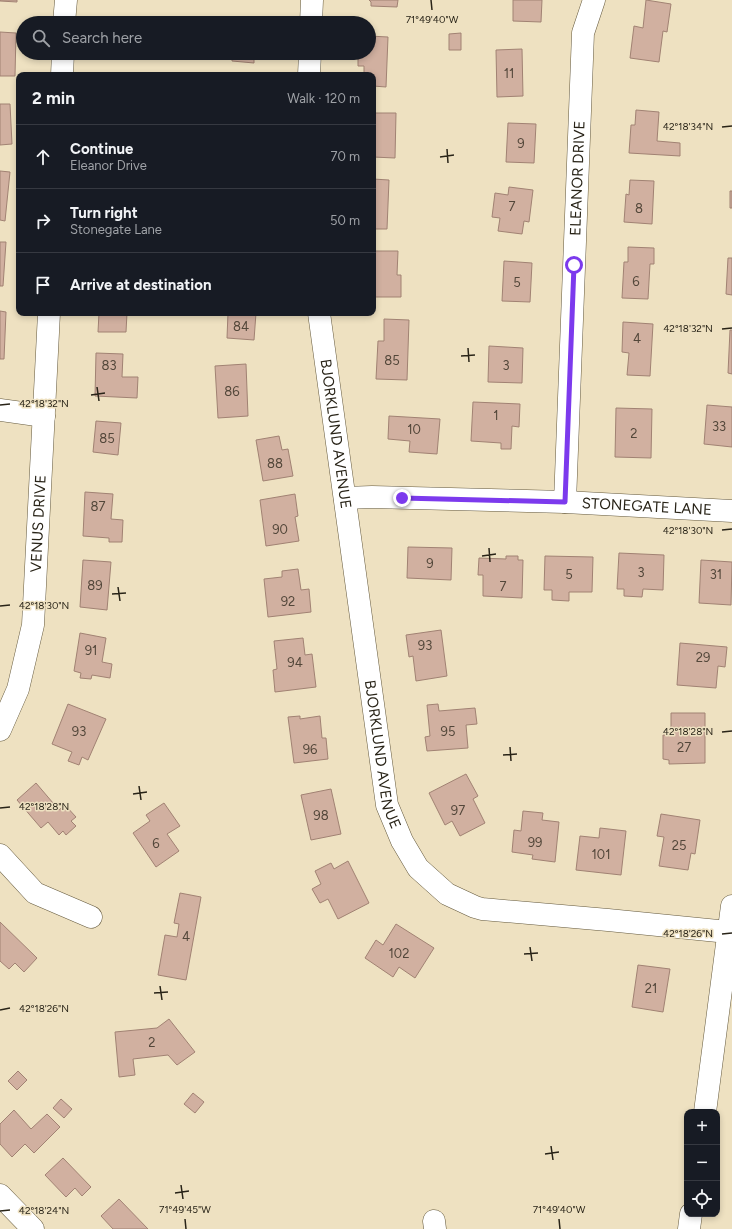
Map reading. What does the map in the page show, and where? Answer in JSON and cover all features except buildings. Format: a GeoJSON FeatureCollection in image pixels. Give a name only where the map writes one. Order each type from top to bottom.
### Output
{"type":"FeatureCollection","features":[{"type":"Feature","properties":{"kind":"street"},"geometry":{"type":"LineString","coordinates":[[65,16],[66,0]]}},
{"type":"Feature","properties":{"kind":"street"},"geometry":{"type":"LineString","coordinates":[[311,16],[312,0]]}},
{"type":"Feature","properties":{"kind":"street","name":"ELEANOR DRIVE"},"geometry":{"type":"LineString","coordinates":[[565,502],[583,33],[594,0]]}},
{"type":"Feature","properties":{"kind":"street"},"geometry":{"type":"LineString","coordinates":[[62,72],[63,60]]}},
{"type":"Feature","properties":{"kind":"street"},"geometry":{"type":"LineString","coordinates":[[310,60],[310,72]]}},
{"type":"Feature","properties":{"kind":"street","name":"VENUS DRIVE"},"geometry":{"type":"LineString","coordinates":[[0,730],[18,689],[33,625],[49,316]]}},
{"type":"Feature","properties":{"kind":"street","name":"BJORKLUND AVENUE"},"geometry":{"type":"LineString","coordinates":[[319,316],[387,804],[402,841],[418,868],[446,894],[482,909],[728,932]]}},
{"type":"Feature","properties":{"kind":"street"},"geometry":{"type":"LineString","coordinates":[[0,410],[44,416]]}},
{"type":"Feature","properties":{"kind":"street","name":"STONEGATE LANE"},"geometry":{"type":"LineString","coordinates":[[345,498],[565,502],[732,511]]}},
{"type":"Feature","properties":{"kind":"street"},"geometry":{"type":"LineString","coordinates":[[0,855],[35,893],[91,917]]}},
{"type":"Feature","properties":{"kind":"street"},"geometry":{"type":"LineString","coordinates":[[704,1109],[732,906]]}},
{"type":"Feature","properties":{"kind":"street"},"geometry":{"type":"LineString","coordinates":[[0,1195],[33,1229]]}},
{"type":"Feature","properties":{"kind":"street"},"geometry":{"type":"LineString","coordinates":[[689,1229],[691,1217]]}},
{"type":"Feature","properties":{"kind":"route"},"geometry":{"type":"LineString","coordinates":[[402,498],[565,502],[574,265]]}}]}
